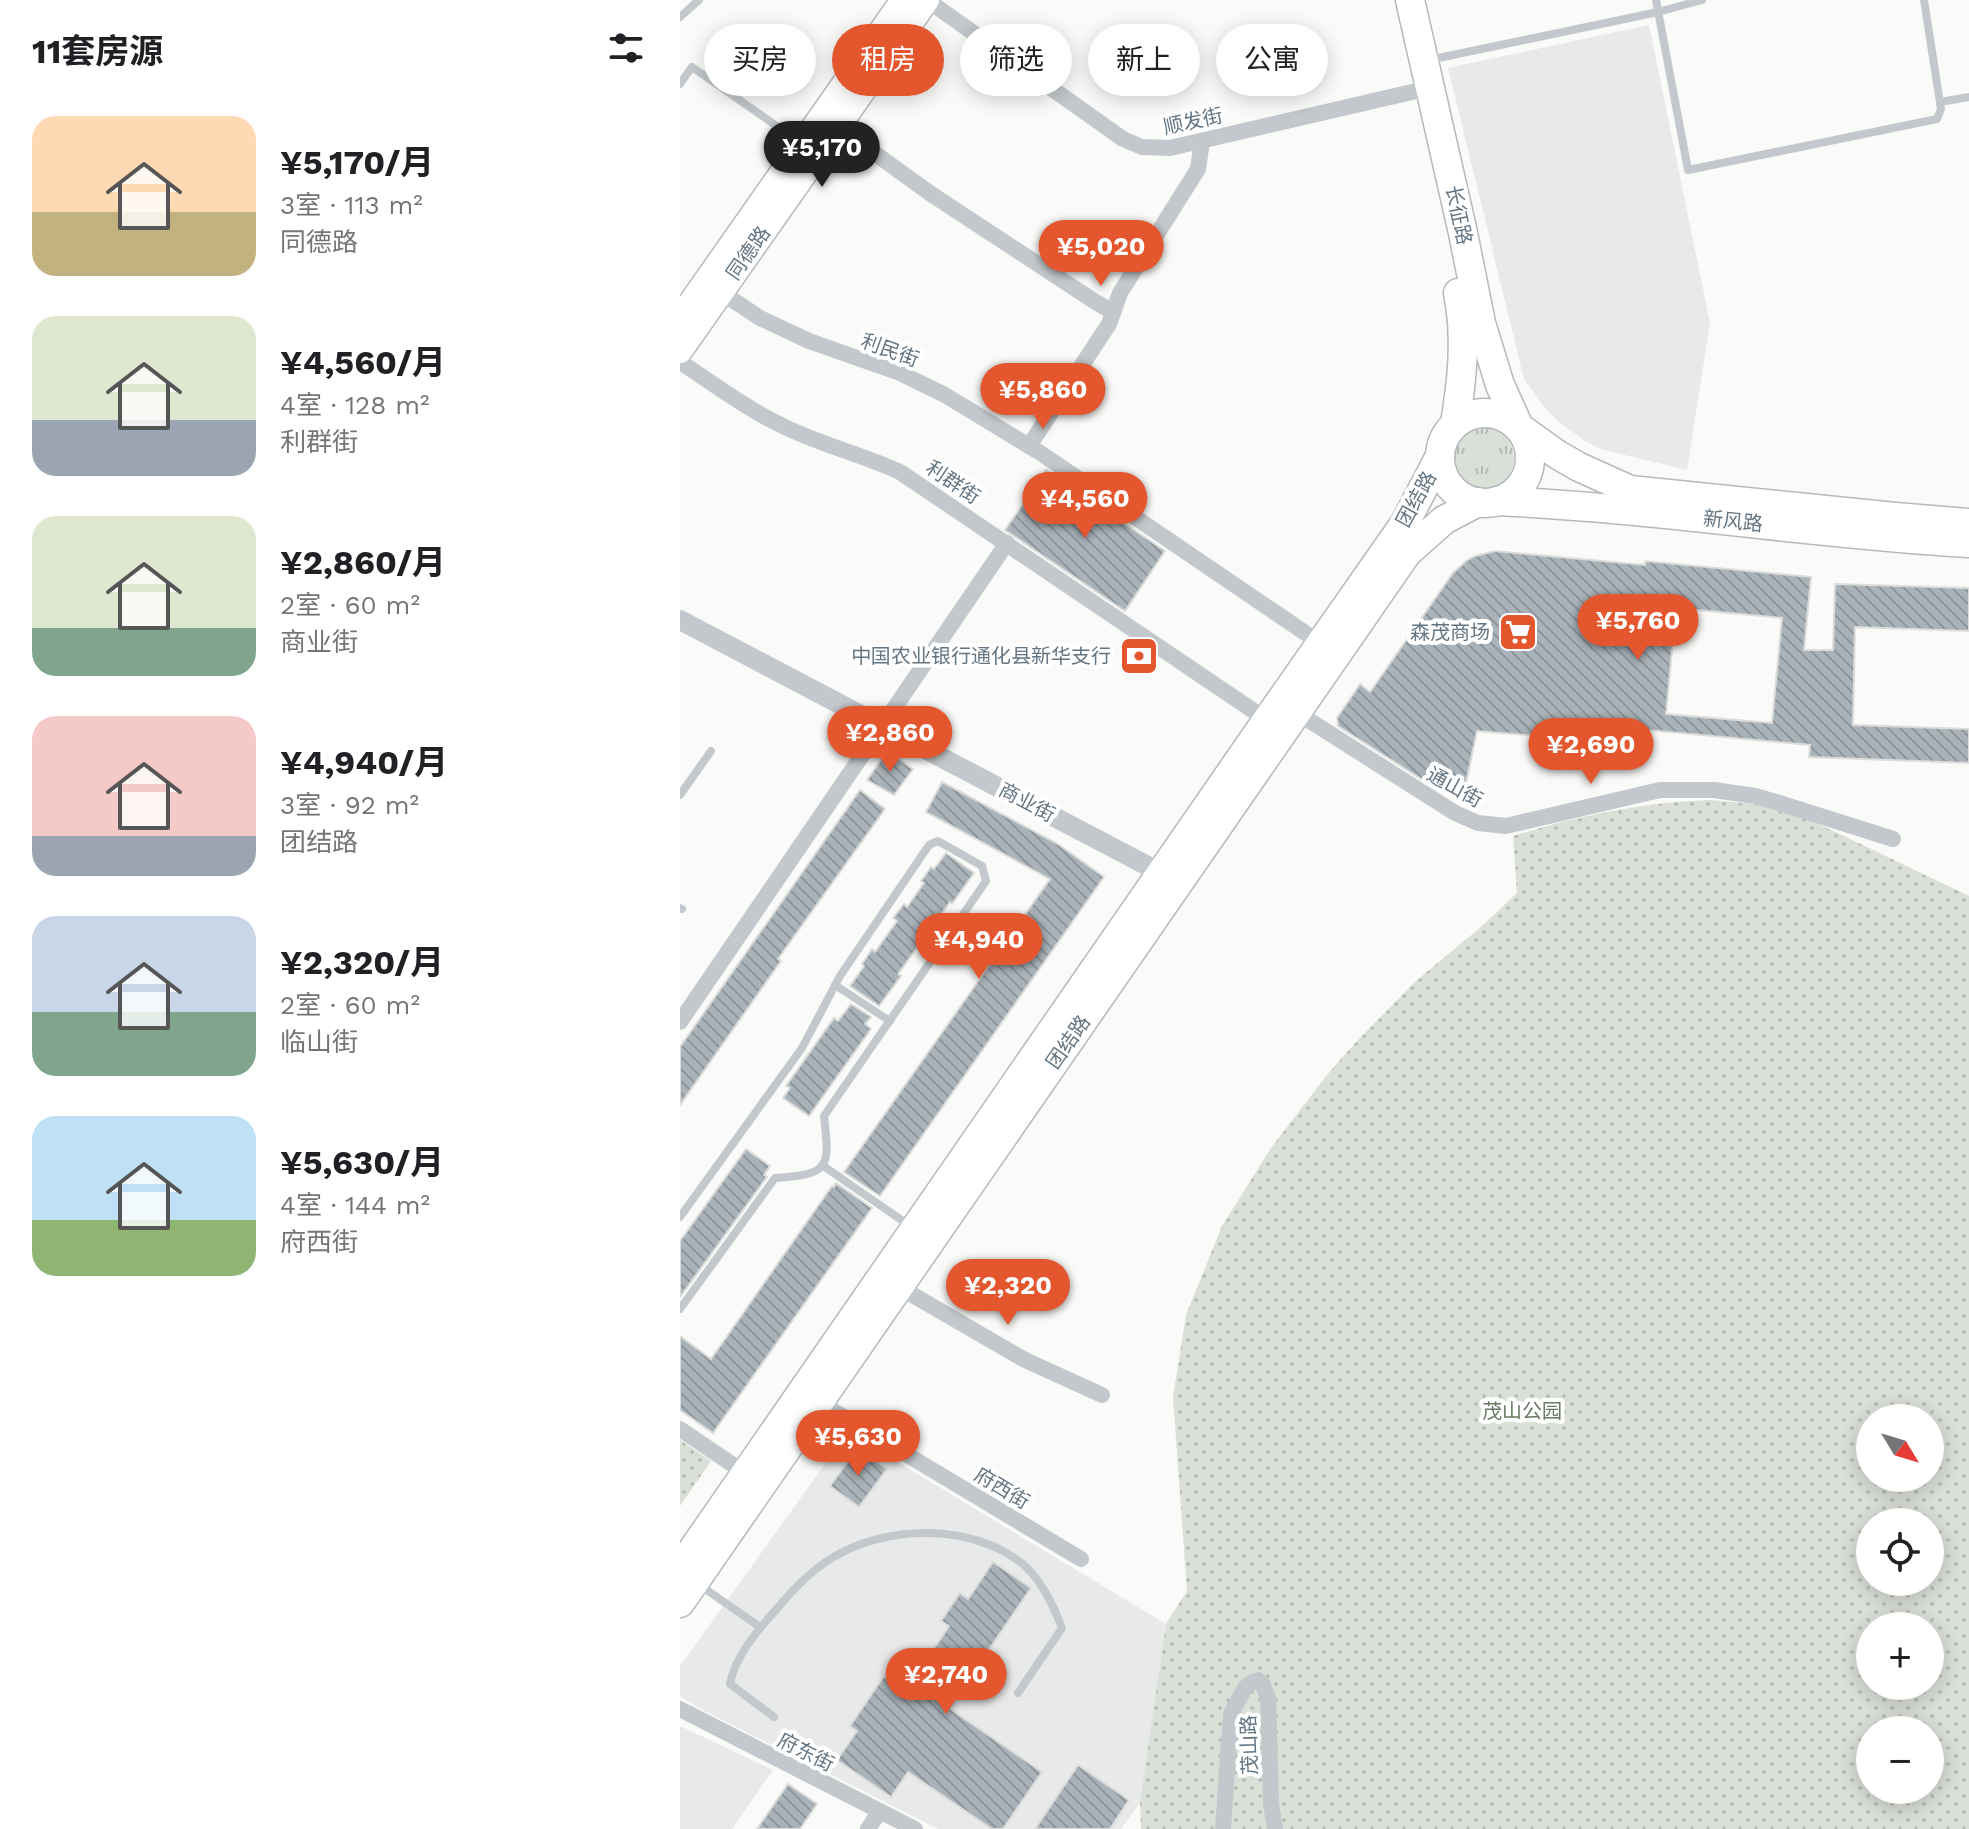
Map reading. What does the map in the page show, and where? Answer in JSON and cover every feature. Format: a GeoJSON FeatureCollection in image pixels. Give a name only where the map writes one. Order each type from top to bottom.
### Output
{"type":"FeatureCollection","features":[{"type":"Feature","properties":{"kind":"highway","name":"长征路"},"geometry":{"type":"LineString","coordinates":[[1391,0],[1462,313],[1463,367],[1455,424]]}},
{"type":"Feature","properties":{"kind":"highway","name":"长征路"},"geometry":{"type":"LineString","coordinates":[[1410,0],[1481,323],[1500,385],[1519,427]]}},
{"type":"Feature","properties":{"kind":"highway"},"geometry":{"type":"LineString","coordinates":[[1488,412],[1499,414],[1519,427],[1529,445],[1530,466],[1515,492],[1488,502],[1468,500],[1452,488],[1445,479],[1440,456],[1447,433],[1455,424],[1476,413],[1488,412]]}},
{"type":"Feature","properties":{"kind":"highway","name":"新风路"},"geometry":{"type":"LineString","coordinates":[[1519,427],[1579,467],[1630,490],[1969,523]]}},
{"type":"Feature","properties":{"kind":"highway","name":"团结路"},"geometry":{"type":"LineString","coordinates":[[685,1584],[745,1473],[1405,523],[1440,456]]}},
{"type":"Feature","properties":{"kind":"highway","name":"新风路"},"geometry":{"type":"LineString","coordinates":[[1488,502],[1575,505],[1969,543]]}},
{"type":"Feature","properties":{"kind":"highway","name":"团结路"},"geometry":{"type":"LineString","coordinates":[[685,1584],[819,1402],[1407,553],[1444,520],[1488,502]]}},
{"type":"Feature","properties":{"kind":"main road","name":"同德路"},"geometry":{"type":"LineString","coordinates":[[684,303],[903,0]]}},
{"type":"Feature","properties":{"kind":"main road","name":"同德路"},"geometry":{"type":"LineString","coordinates":[[680,351],[927,0]]}},
{"type":"Feature","properties":{"kind":"street","name":"顺发街"},"geometry":{"type":"LineString","coordinates":[[927,0],[1123,139],[1142,147],[1161,149],[1202,141],[1412,92]]}},
{"type":"Feature","properties":{"kind":"street"},"geometry":{"type":"LineString","coordinates":[[837,126],[931,194],[1113,312]]}},
{"type":"Feature","properties":{"kind":"street"},"geometry":{"type":"LineString","coordinates":[[1029,446],[1109,324],[1120,293],[1198,169],[1202,141]]}},
{"type":"Feature","properties":{"kind":"street","name":"利民街"},"geometry":{"type":"LineString","coordinates":[[721,292],[760,318],[809,341],[923,383],[1029,446],[1320,643]]}},
{"type":"Feature","properties":{"kind":"street","name":"利群街"},"geometry":{"type":"LineString","coordinates":[[680,362],[784,427],[900,472],[1267,720]]}},
{"type":"Feature","properties":{"kind":"street"},"geometry":{"type":"LineString","coordinates":[[680,1022],[1007,543]]}},
{"type":"Feature","properties":{"kind":"street","name":"商业街"},"geometry":{"type":"LineString","coordinates":[[680,620],[1161,873]]}},
{"type":"Feature","properties":{"kind":"street","name":"通山街"},"geometry":{"type":"LineString","coordinates":[[1296,712],[1455,813],[1478,823],[1506,826],[1660,790],[1714,790],[1755,796],[1893,839]]}},
{"type":"Feature","properties":{"kind":"street"},"geometry":{"type":"LineString","coordinates":[[899,1287],[1025,1360],[1102,1395]]}},
{"type":"Feature","properties":{"kind":"street","name":"府西街"},"geometry":{"type":"LineString","coordinates":[[819,1402],[1081,1559]]}},
{"type":"Feature","properties":{"kind":"street"},"geometry":{"type":"LineString","coordinates":[[680,1429],[745,1473]]}},
{"type":"Feature","properties":{"kind":"street","name":"茂山路"},"geometry":{"type":"LineString","coordinates":[[1223,1829],[1231,1714],[1241,1693],[1258,1680],[1268,1698],[1271,1803],[1275,1829]]}},
{"type":"Feature","properties":{"kind":"street","name":"府东街"},"geometry":{"type":"LineString","coordinates":[[680,1709],[915,1829]]}},
{"type":"Feature","properties":{"kind":"street"},"geometry":{"type":"LineString","coordinates":[[868,1829],[880,1811]]}},
{"type":"Feature","properties":{"kind":"lane"},"geometry":{"type":"LineString","coordinates":[[680,17],[699,0]]}},
{"type":"Feature","properties":{"kind":"lane"},"geometry":{"type":"LineString","coordinates":[[1656,0],[1688,170],[1937,119],[1941,109],[1924,0]]}},
{"type":"Feature","properties":{"kind":"lane"},"geometry":{"type":"LineString","coordinates":[[1424,61],[1702,0]]}},
{"type":"Feature","properties":{"kind":"lane"},"geometry":{"type":"LineString","coordinates":[[680,84],[692,67],[801,144]]}},
{"type":"Feature","properties":{"kind":"lane"},"geometry":{"type":"LineString","coordinates":[[1940,102],[1969,97]]}},
{"type":"Feature","properties":{"kind":"lane"},"geometry":{"type":"LineString","coordinates":[[680,795],[711,751]]}},
{"type":"Feature","properties":{"kind":"lane"},"geometry":{"type":"LineString","coordinates":[[680,1217],[802,1048],[835,985],[929,845],[938,841],[982,866],[986,881],[824,1116],[829,1146],[825,1161],[805,1176],[775,1178],[680,1309]]}},
{"type":"Feature","properties":{"kind":"lane"},"geometry":{"type":"LineString","coordinates":[[835,985],[890,1021]]}},
{"type":"Feature","properties":{"kind":"lane"},"geometry":{"type":"LineString","coordinates":[[822,1165],[914,1229]]}},
{"type":"Feature","properties":{"kind":"lane"},"geometry":{"type":"LineString","coordinates":[[774,1717],[730,1684],[733,1669],[760,1627],[817,1569],[846,1550],[879,1539],[915,1534],[934,1533],[970,1539],[1002,1551],[1025,1566],[1048,1599],[1062,1628],[1018,1693]]}},
{"type":"Feature","properties":{"kind":"lane"},"geometry":{"type":"LineString","coordinates":[[685,1584],[760,1627]]}},
{"type":"Feature","properties":{"kind":"shaded area"},"geometry":{"type":"Polygon","coordinates":[[[1649,25],[1710,323],[1687,470],[1600,449],[1585,441],[1545,408],[1524,379],[1448,68],[1649,25]]]}},
{"type":"Feature","properties":{"kind":"shaded area"},"geometry":{"type":"Polygon","coordinates":[[[848,1432],[1166,1624],[1140,1803],[1121,1829],[938,1829],[680,1696],[680,1666],[848,1432]]]}},
{"type":"Feature","properties":{"kind":"shaded area"},"geometry":{"type":"Polygon","coordinates":[[[680,1726],[773,1770],[732,1829],[680,1829],[680,1726]]]}},
{"type":"Feature","properties":{"kind":"green space"},"geometry":{"type":"Polygon","coordinates":[[[1477,427],[1489,427],[1505,436],[1512,446],[1512,470],[1505,480],[1489,489],[1477,489],[1457,475],[1452,464],[1452,452],[1466,432],[1477,427]]]}},
{"type":"Feature","properties":{"kind":"green space","name":"茂山公园"},"geometry":{"type":"Polygon","coordinates":[[[1711,800],[1754,804],[1796,813],[1969,896],[1969,1829],[1141,1829],[1140,1802],[1166,1624],[1187,1591],[1173,1397],[1186,1315],[1222,1226],[1271,1148],[1357,1041],[1416,981],[1517,893],[1513,836],[1611,811],[1711,800]]]}},
{"type":"Feature","properties":{"kind":"green space"},"geometry":{"type":"Polygon","coordinates":[[[680,1440],[711,1461],[680,1506],[680,1440]]]}},
{"type":"Feature","properties":{"kind":"building"},"geometry":{"type":"Polygon","coordinates":[[[1046,470],[1165,551],[1125,611],[1005,530],[1046,470]]]}},
{"type":"Feature","properties":{"kind":"building"},"geometry":{"type":"Polygon","coordinates":[[[1495,551],[1811,577],[1804,650],[1833,650],[1835,584],[1969,588],[1969,631],[1855,627],[1853,725],[1969,729],[1969,763],[1809,757],[1810,745],[1615,727],[1613,742],[1477,731],[1465,788],[1426,782],[1338,726],[1337,718],[1360,684],[1370,692],[1453,573],[1475,556],[1495,551]],[[1676,608],[1666,714],[1772,723],[1782,618],[1676,608]]]}},
{"type":"Feature","properties":{"kind":"building"},"geometry":{"type":"Polygon","coordinates":[[[887,751],[913,769],[894,795],[867,780],[887,751]]]}},
{"type":"Feature","properties":{"kind":"building"},"geometry":{"type":"Polygon","coordinates":[[[942,782],[1058,844],[1104,877],[880,1196],[844,1172],[1050,879],[926,812],[942,782]]]}},
{"type":"Feature","properties":{"kind":"building"},"geometry":{"type":"Polygon","coordinates":[[[860,790],[885,809],[778,959],[781,961],[680,1105],[680,1047],[860,790]]]}},
{"type":"Feature","properties":{"kind":"building"},"geometry":{"type":"Polygon","coordinates":[[[946,853],[974,873],[898,974],[901,976],[879,1006],[850,986],[872,949],[875,952],[897,921],[893,918],[904,904],[907,907],[931,867],[934,869],[946,853]]]}},
{"type":"Feature","properties":{"kind":"building"},"geometry":{"type":"Polygon","coordinates":[[[851,1004],[871,1017],[865,1024],[871,1029],[809,1116],[783,1098],[790,1088],[786,1086],[834,1018],[838,1021],[851,1004]]]}},
{"type":"Feature","properties":{"kind":"building"},"geometry":{"type":"Polygon","coordinates":[[[746,1149],[770,1166],[764,1175],[767,1177],[680,1297],[680,1241],[746,1149]]]}},
{"type":"Feature","properties":{"kind":"building"},"geometry":{"type":"Polygon","coordinates":[[[836,1183],[872,1208],[713,1433],[680,1410],[680,1336],[711,1359],[836,1183]]]}},
{"type":"Feature","properties":{"kind":"building"},"geometry":{"type":"Polygon","coordinates":[[[858,1448],[887,1469],[859,1507],[830,1486],[858,1448]]]}},
{"type":"Feature","properties":{"kind":"building"},"geometry":{"type":"Polygon","coordinates":[[[993,1562],[1031,1588],[949,1708],[1042,1772],[1003,1829],[992,1829],[908,1772],[891,1797],[837,1760],[857,1731],[850,1726],[884,1676],[891,1681],[909,1655],[923,1665],[949,1626],[941,1621],[960,1593],[968,1599],[993,1562]]]}},
{"type":"Feature","properties":{"kind":"building"},"geometry":{"type":"Polygon","coordinates":[[[1078,1765],[1129,1800],[1110,1829],[1035,1829],[1078,1765]]]}},
{"type":"Feature","properties":{"kind":"building"},"geometry":{"type":"Polygon","coordinates":[[[788,1784],[817,1804],[800,1829],[757,1829],[788,1784]]]}},
{"type":"Feature","properties":{"kind":"place","name":"森茂商场"},"geometry":{"type":"Point","coordinates":[1518,632]}},
{"type":"Feature","properties":{"kind":"place","name":"中国农业银行通化县新华支行"},"geometry":{"type":"Point","coordinates":[1139,656]}}]}
